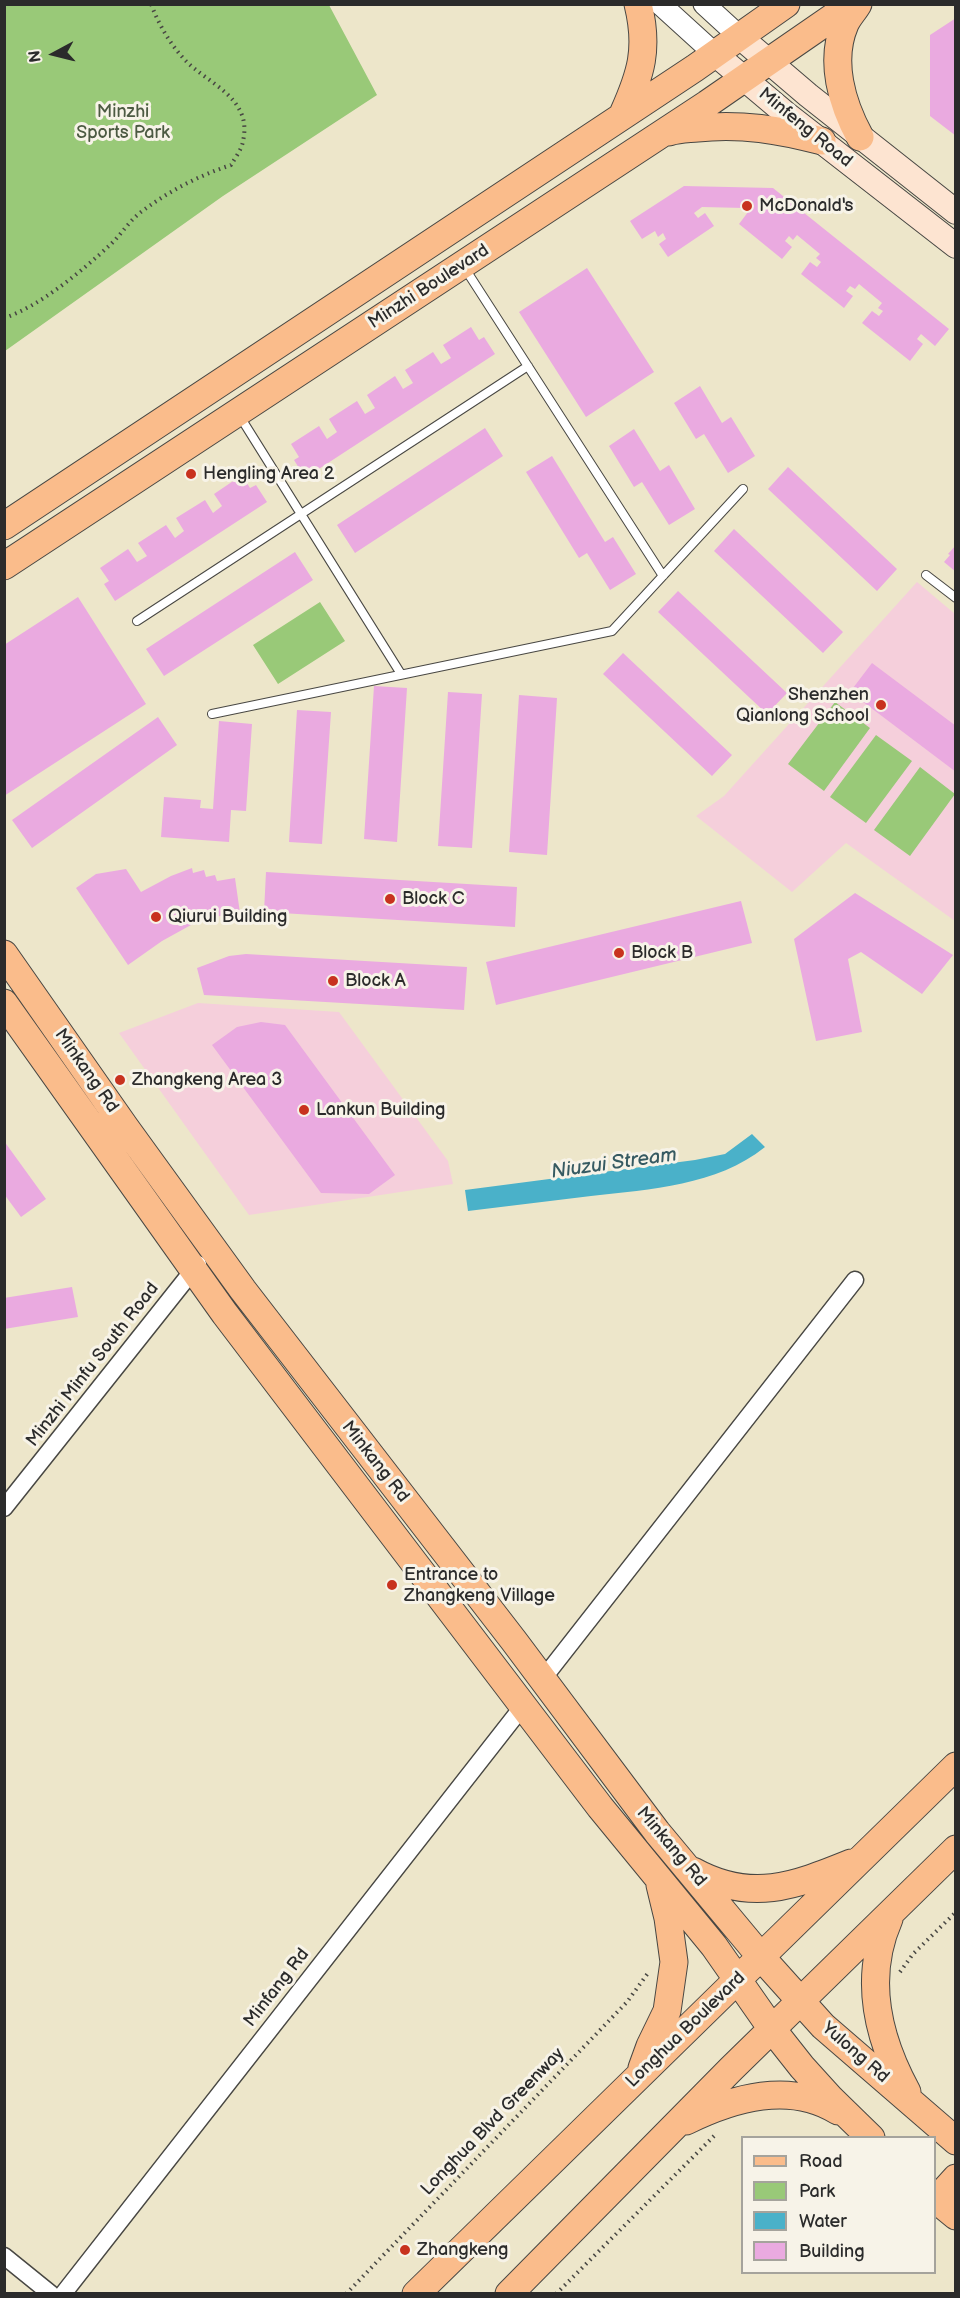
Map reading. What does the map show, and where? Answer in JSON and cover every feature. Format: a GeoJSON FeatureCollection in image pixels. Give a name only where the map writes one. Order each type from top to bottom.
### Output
{"type":"FeatureCollection","features":[{"type":"Feature","properties":{"kind":"main road"},"geometry":{"type":"LineString","coordinates":[[623,114],[638,82],[642,63],[644,45],[638,4]]}},
{"type":"Feature","properties":{"kind":"main road","name":"Minzhi Boulevard"},"geometry":{"type":"LineString","coordinates":[[4,526],[715,54],[786,4]]}},
{"type":"Feature","properties":{"kind":"main road","name":"Minzhi Boulevard"},"geometry":{"type":"LineString","coordinates":[[4,566],[744,79],[852,4]]}},
{"type":"Feature","properties":{"kind":"main road"},"geometry":{"type":"LineString","coordinates":[[858,4],[845,22],[839,42],[838,69],[849,116],[860,137]]}},
{"type":"Feature","properties":{"kind":"main road","name":"Minfeng Road"},"geometry":{"type":"LineString","coordinates":[[740,37],[860,137],[956,212]]}},
{"type":"Feature","properties":{"kind":"main road","name":"Minfeng Road"},"geometry":{"type":"LineString","coordinates":[[715,54],[956,246]]}},
{"type":"Feature","properties":{"kind":"main road"},"geometry":{"type":"LineString","coordinates":[[657,136],[683,129],[751,126],[782,130],[822,141]]}},
{"type":"Feature","properties":{"kind":"main road","name":"Minkang Rd"},"geometry":{"type":"LineString","coordinates":[[4,954],[211,1247],[621,1786],[761,1958]]}},
{"type":"Feature","properties":{"kind":"main road","name":"Minkang Rd"},"geometry":{"type":"LineString","coordinates":[[4,1003],[194,1270],[600,1807],[714,1946],[738,1980]]}},
{"type":"Feature","properties":{"kind":"main road","name":"Longhua Boulevard"},"geometry":{"type":"LineString","coordinates":[[416,2294],[956,1766]]}},
{"type":"Feature","properties":{"kind":"main road"},"geometry":{"type":"LineString","coordinates":[[509,2294],[670,2131],[956,1849]]}},
{"type":"Feature","properties":{"kind":"main road"},"geometry":{"type":"LineString","coordinates":[[686,1868],[720,1884],[754,1890],[809,1879],[860,1859]]}},
{"type":"Feature","properties":{"kind":"main road"},"geometry":{"type":"LineString","coordinates":[[634,2081],[644,2065],[650,2046],[667,2011],[673,1966],[668,1918],[657,1876]]}},
{"type":"Feature","properties":{"kind":"main road"},"geometry":{"type":"LineString","coordinates":[[892,1912],[879,1948],[874,1986],[875,2000],[890,2057],[913,2103]]}},
{"type":"Feature","properties":{"kind":"main road","name":"Yulong Rd"},"geometry":{"type":"LineString","coordinates":[[761,1958],[830,2033],[956,2140]]}},
{"type":"Feature","properties":{"kind":"main road"},"geometry":{"type":"LineString","coordinates":[[738,1980],[772,2030],[816,2083],[862,2129]]}},
{"type":"Feature","properties":{"kind":"main road"},"geometry":{"type":"LineString","coordinates":[[670,2131],[687,2120],[728,2104],[774,2095],[801,2097],[833,2108],[862,2129]]}},
{"type":"Feature","properties":{"kind":"main road"},"geometry":{"type":"LineString","coordinates":[[942,2205],[956,2178]]}},
{"type":"Feature","properties":{"kind":"street","name":"Minfeng Road"},"geometry":{"type":"LineString","coordinates":[[660,4],[715,54]]}},
{"type":"Feature","properties":{"kind":"street","name":"Minfeng Road"},"geometry":{"type":"LineString","coordinates":[[704,4],[740,37]]}},
{"type":"Feature","properties":{"kind":"street","name":"Minzhi Minfu South Road"},"geometry":{"type":"LineString","coordinates":[[4,1508],[211,1247]]}},
{"type":"Feature","properties":{"kind":"street"},"geometry":{"type":"LineString","coordinates":[[542,1680],[855,1280]]}},
{"type":"Feature","properties":{"kind":"street","name":"Minfang Rd"},"geometry":{"type":"LineString","coordinates":[[63,2294],[523,1706]]}},
{"type":"Feature","properties":{"kind":"street"},"geometry":{"type":"LineString","coordinates":[[4,2256],[51,2294]]}},
{"type":"Feature","properties":{"kind":"lane"},"geometry":{"type":"LineString","coordinates":[[463,264],[663,576]]}},
{"type":"Feature","properties":{"kind":"lane"},"geometry":{"type":"LineString","coordinates":[[137,621],[528,366]]}},
{"type":"Feature","properties":{"kind":"lane"},"geometry":{"type":"LineString","coordinates":[[238,413],[401,674]]}},
{"type":"Feature","properties":{"kind":"lane"},"geometry":{"type":"LineString","coordinates":[[212,714],[612,631],[743,489]]}},
{"type":"Feature","properties":{"kind":"lane"},"geometry":{"type":"LineString","coordinates":[[926,575],[956,598]]}},
{"type":"Feature","properties":{"kind":"path"},"geometry":{"type":"LineString","coordinates":[[4,318],[54,291],[110,245],[140,213],[176,189],[231,165],[243,141],[244,117],[231,95],[185,60],[166,36],[151,4]]}},
{"type":"Feature","properties":{"kind":"path"},"geometry":{"type":"LineString","coordinates":[[898,1977],[901,1969],[913,1954],[956,1912]]}},
{"type":"Feature","properties":{"kind":"path","name":"Longhua Blvd Greenway"},"geometry":{"type":"LineString","coordinates":[[346,2294],[627,2002],[647,1974],[650,1964]]}},
{"type":"Feature","properties":{"kind":"path"},"geometry":{"type":"LineString","coordinates":[[556,2294],[716,2133],[725,2128]]}},
{"type":"Feature","properties":{"kind":"shaded area","name":"Shenzhen Qianlong School"},"geometry":{"type":"Polygon","coordinates":[[[917,582],[955,614],[955,921],[846,843],[792,892],[696,816],[724,796],[917,582]]]}},
{"type":"Feature","properties":{"kind":"shaded area","name":"Lankun Building"},"geometry":{"type":"Polygon","coordinates":[[[198,1003],[339,1012],[448,1161],[453,1184],[249,1215],[119,1033],[198,1003]]]}},
{"type":"Feature","properties":{"kind":"green space","name":"Minzhi Sports Park"},"geometry":{"type":"Polygon","coordinates":[[[5,4],[329,5],[377,95],[223,196],[5,351],[5,4]]]}},
{"type":"Feature","properties":{"kind":"green space"},"geometry":{"type":"Polygon","coordinates":[[[320,602],[345,641],[278,684],[253,645],[320,602]]]}},
{"type":"Feature","properties":{"kind":"green space"},"geometry":{"type":"Polygon","coordinates":[[[835,702],[870,728],[824,791],[788,764],[835,702]]]}},
{"type":"Feature","properties":{"kind":"green space"},"geometry":{"type":"Polygon","coordinates":[[[876,735],[912,761],[866,823],[830,797],[876,735]]]}},
{"type":"Feature","properties":{"kind":"green space"},"geometry":{"type":"Polygon","coordinates":[[[920,767],[955,794],[910,856],[874,830],[920,767]]]}},
{"type":"Feature","properties":{"kind":"water"},"geometry":{"type":"Polygon","coordinates":[[[752,1134],[765,1147],[746,1160],[704,1178],[660,1188],[468,1211],[465,1190],[695,1160],[725,1154],[752,1134]]]}},
{"type":"Feature","properties":{"kind":"building"},"geometry":{"type":"Polygon","coordinates":[[[956,18],[956,136],[930,116],[930,35],[956,18]]]}},
{"type":"Feature","properties":{"kind":"building"},"geometry":{"type":"Polygon","coordinates":[[[684,186],[773,188],[949,329],[935,346],[921,334],[917,339],[923,344],[910,361],[862,323],[872,311],[879,316],[883,311],[878,308],[882,303],[859,284],[855,289],[850,286],[846,291],[853,296],[844,308],[801,274],[810,262],[817,267],[821,262],[816,258],[820,254],[797,235],[793,240],[789,236],[785,241],[792,247],[782,259],[739,224],[748,212],[744,208],[702,207],[694,213],[698,218],[705,213],[714,226],[668,257],[659,244],[666,239],[663,233],[658,237],[655,231],[642,239],[630,221],[684,186]]]}},
{"type":"Feature","properties":{"kind":"building"},"geometry":{"type":"Polygon","coordinates":[[[587,268],[654,372],[586,417],[519,312],[587,268]]]}},
{"type":"Feature","properties":{"kind":"building"},"geometry":{"type":"Polygon","coordinates":[[[471,327],[479,340],[484,337],[495,354],[305,478],[294,460],[299,457],[291,444],[319,426],[327,439],[337,432],[329,419],[357,401],[365,414],[375,408],[367,395],[395,376],[403,389],[413,383],[405,370],[433,352],[441,364],[451,358],[443,345],[471,327]]]}},
{"type":"Feature","properties":{"kind":"building"},"geometry":{"type":"Polygon","coordinates":[[[700,386],[722,423],[731,417],[755,456],[728,473],[704,434],[696,439],[674,403],[700,386]]]}},
{"type":"Feature","properties":{"kind":"building"},"geometry":{"type":"Polygon","coordinates":[[[485,428],[503,456],[355,553],[337,525],[485,428]]]}},
{"type":"Feature","properties":{"kind":"building"},"geometry":{"type":"Polygon","coordinates":[[[634,429],[660,471],[669,465],[695,509],[669,525],[642,482],[634,487],[609,446],[634,429]]]}},
{"type":"Feature","properties":{"kind":"building"},"geometry":{"type":"Polygon","coordinates":[[[552,456],[605,542],[613,537],[636,574],[610,590],[587,553],[579,558],[526,472],[552,456]]]}},
{"type":"Feature","properties":{"kind":"building"},"geometry":{"type":"Polygon","coordinates":[[[788,467],[897,569],[877,591],[768,489],[788,467]]]}},
{"type":"Feature","properties":{"kind":"building"},"geometry":{"type":"Polygon","coordinates":[[[242,475],[250,488],[256,485],[267,502],[115,601],[104,584],[109,581],[100,568],[128,549],[137,562],[147,556],[138,543],[166,525],[175,538],[184,531],[176,518],[205,500],[213,513],[222,506],[214,494],[242,475]]]}},
{"type":"Feature","properties":{"kind":"building"},"geometry":{"type":"Polygon","coordinates":[[[734,529],[843,632],[823,653],[714,551],[734,529]]]}},
{"type":"Feature","properties":{"kind":"building"},"geometry":{"type":"Polygon","coordinates":[[[956,545],[956,572],[944,562],[956,545]]]}},
{"type":"Feature","properties":{"kind":"building"},"geometry":{"type":"Polygon","coordinates":[[[295,552],[313,580],[164,676],[146,649],[295,552]]]}},
{"type":"Feature","properties":{"kind":"building"},"geometry":{"type":"Polygon","coordinates":[[[678,591],[787,693],[767,714],[658,612],[678,591]]]}},
{"type":"Feature","properties":{"kind":"building"},"geometry":{"type":"Polygon","coordinates":[[[78,597],[146,704],[4,796],[4,645],[78,597]]]}},
{"type":"Feature","properties":{"kind":"building"},"geometry":{"type":"Polygon","coordinates":[[[623,653],[732,755],[712,776],[603,674],[623,653]]]}},
{"type":"Feature","properties":{"kind":"building"},"geometry":{"type":"Polygon","coordinates":[[[872,663],[956,726],[956,772],[850,692],[872,663]]]}},
{"type":"Feature","properties":{"kind":"building"},"geometry":{"type":"Polygon","coordinates":[[[374,686],[407,688],[397,842],[364,839],[374,686]]]}},
{"type":"Feature","properties":{"kind":"building"},"geometry":{"type":"Polygon","coordinates":[[[448,692],[482,694],[472,848],[438,846],[448,692]]]}},
{"type":"Feature","properties":{"kind":"building"},"geometry":{"type":"Polygon","coordinates":[[[519,695],[557,698],[547,855],[509,852],[519,695]]]}},
{"type":"Feature","properties":{"kind":"building"},"geometry":{"type":"Polygon","coordinates":[[[297,710],[331,712],[322,844],[289,842],[297,710]]]}},
{"type":"Feature","properties":{"kind":"building"},"geometry":{"type":"Polygon","coordinates":[[[158,717],[177,745],[32,848],[12,820],[158,717]]]}},
{"type":"Feature","properties":{"kind":"building"},"geometry":{"type":"Polygon","coordinates":[[[219,721],[252,724],[246,811],[231,810],[229,842],[161,837],[164,797],[201,800],[200,808],[213,809],[219,721]]]}},
{"type":"Feature","properties":{"kind":"building","name":"Qiurui Building"},"geometry":{"type":"Polygon","coordinates":[[[192,868],[193,873],[204,870],[206,877],[215,875],[217,881],[235,878],[240,913],[223,915],[191,925],[162,941],[128,965],[76,888],[96,874],[126,869],[141,892],[192,868]]]}},
{"type":"Feature","properties":{"kind":"building","name":"Block C"},"geometry":{"type":"Polygon","coordinates":[[[266,872],[517,887],[515,927],[264,912],[266,872]]]}},
{"type":"Feature","properties":{"kind":"building"},"geometry":{"type":"Polygon","coordinates":[[[855,893],[953,955],[922,994],[861,952],[848,959],[862,1032],[816,1041],[794,939],[855,893]]]}},
{"type":"Feature","properties":{"kind":"building","name":"Block B"},"geometry":{"type":"Polygon","coordinates":[[[741,901],[752,943],[496,1005],[486,962],[741,901]]]}},
{"type":"Feature","properties":{"kind":"building","name":"Block A"},"geometry":{"type":"Polygon","coordinates":[[[246,954],[467,967],[464,1010],[204,995],[197,968],[229,956],[246,954]]]}},
{"type":"Feature","properties":{"kind":"building","name":"Lankun Building"},"geometry":{"type":"Polygon","coordinates":[[[261,1022],[285,1025],[395,1175],[369,1194],[321,1193],[212,1045],[237,1027],[261,1022]]]}},
{"type":"Feature","properties":{"kind":"building"},"geometry":{"type":"Polygon","coordinates":[[[4,1141],[46,1199],[21,1217],[4,1194],[4,1141]]]}},
{"type":"Feature","properties":{"kind":"building"},"geometry":{"type":"Polygon","coordinates":[[[72,1287],[78,1317],[4,1329],[4,1298],[72,1287]]]}},
{"type":"Feature","properties":{"kind":"place","name":"McDonald's"},"geometry":{"type":"Point","coordinates":[747,206]}},
{"type":"Feature","properties":{"kind":"place","name":"Hengling Area 2"},"geometry":{"type":"Point","coordinates":[191,474]}},
{"type":"Feature","properties":{"kind":"place","name":"Shenzhen Qianlong School"},"geometry":{"type":"Point","coordinates":[881,705]}},
{"type":"Feature","properties":{"kind":"place","name":"Block C"},"geometry":{"type":"Point","coordinates":[390,899]}},
{"type":"Feature","properties":{"kind":"place","name":"Qiurui Building"},"geometry":{"type":"Point","coordinates":[156,917]}},
{"type":"Feature","properties":{"kind":"place","name":"Block B"},"geometry":{"type":"Point","coordinates":[619,953]}},
{"type":"Feature","properties":{"kind":"place","name":"Block A"},"geometry":{"type":"Point","coordinates":[333,981]}},
{"type":"Feature","properties":{"kind":"place","name":"Zhangkeng Area 3"},"geometry":{"type":"Point","coordinates":[120,1080]}},
{"type":"Feature","properties":{"kind":"place","name":"Lankun Building"},"geometry":{"type":"Point","coordinates":[304,1110]}},
{"type":"Feature","properties":{"kind":"place","name":"Entrance to Zhangkeng Village"},"geometry":{"type":"Point","coordinates":[392,1585]}},
{"type":"Feature","properties":{"kind":"place","name":"Zhangkeng"},"geometry":{"type":"Point","coordinates":[405,2250]}},
{"type":"Feature","properties":{"kind":"water label","name":"Niuzui Stream"},"geometry":{"type":"Point","coordinates":[614,1164]}}]}
